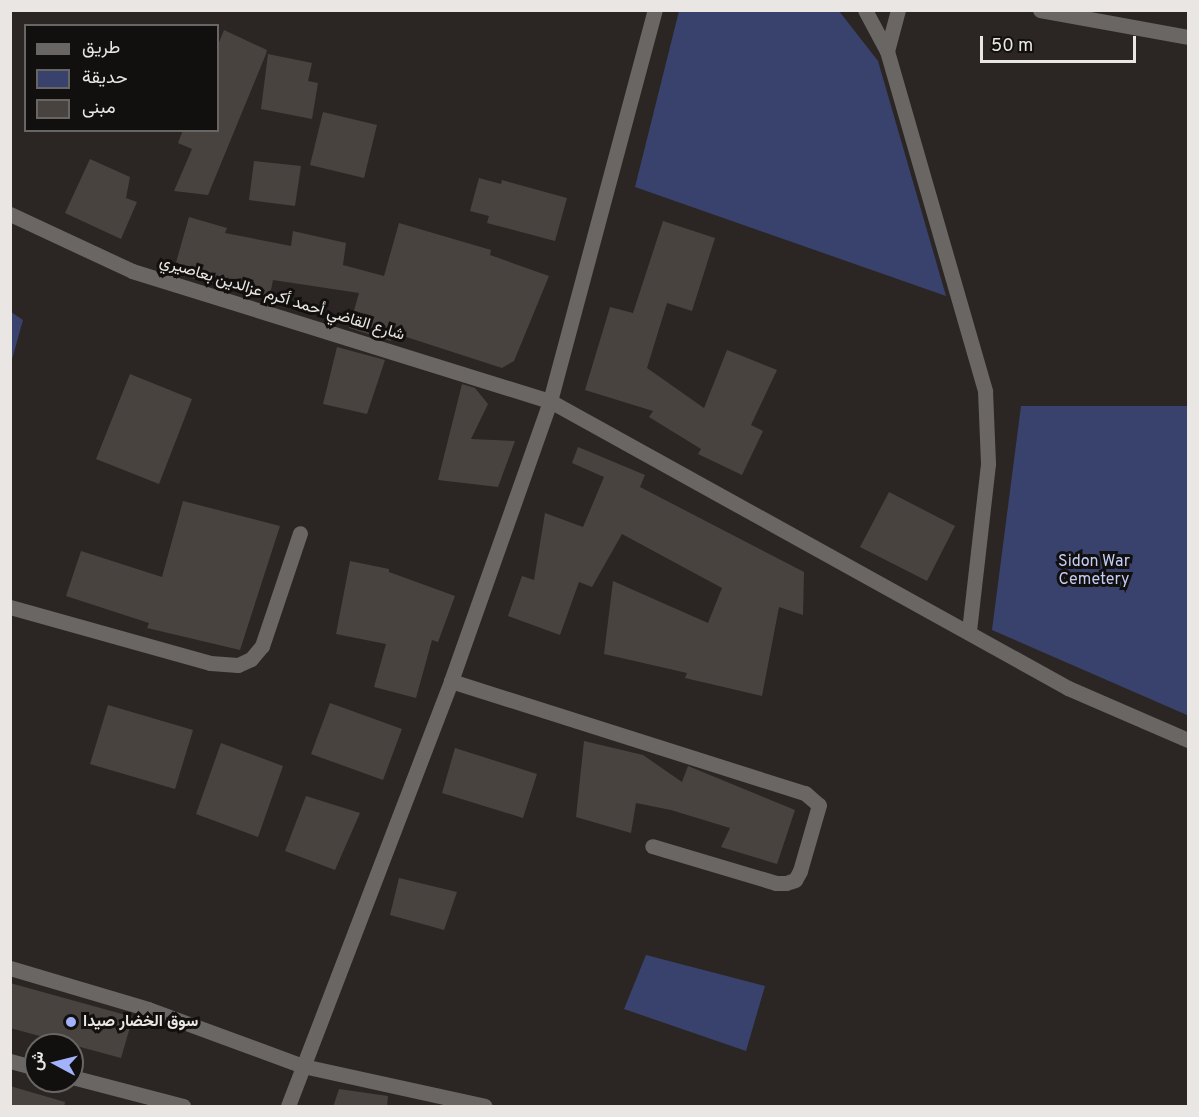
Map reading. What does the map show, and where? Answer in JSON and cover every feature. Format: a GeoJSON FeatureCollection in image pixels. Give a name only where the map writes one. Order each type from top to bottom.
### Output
{"type":"FeatureCollection","features":[{"type":"Feature","properties":{"kind":"street"},"geometry":{"type":"LineString","coordinates":[[288,1107],[451,681],[550,401],[655,10]]}},
{"type":"Feature","properties":{"kind":"street"},"geometry":{"type":"LineString","coordinates":[[865,10],[887,51],[985,391],[988,464],[969,632]]}},
{"type":"Feature","properties":{"kind":"street"},"geometry":{"type":"LineString","coordinates":[[887,51],[898,10]]}},
{"type":"Feature","properties":{"kind":"street"},"geometry":{"type":"LineString","coordinates":[[1040,10],[1188,37]]}},
{"type":"Feature","properties":{"kind":"street","name":"شارع القاضي أحمد أكرم عزالدين بعاصيري"},"geometry":{"type":"LineString","coordinates":[[10,214],[132,271],[550,401],[807,547],[969,632],[1068,688],[1188,740]]}},
{"type":"Feature","properties":{"kind":"street"},"geometry":{"type":"LineString","coordinates":[[10,607],[210,663],[238,665],[251,659],[262,646],[300,533]]}},
{"type":"Feature","properties":{"kind":"street"},"geometry":{"type":"LineString","coordinates":[[451,681],[805,793],[819,805],[800,870],[795,880],[786,883],[776,883],[652,846]]}},
{"type":"Feature","properties":{"kind":"street"},"geometry":{"type":"LineString","coordinates":[[10,968],[148,1009],[303,1066],[485,1107]]}},
{"type":"Feature","properties":{"kind":"street"},"geometry":{"type":"LineString","coordinates":[[84,1080],[183,1107]]}},
{"type":"Feature","properties":{"kind":"green space"},"geometry":{"type":"Polygon","coordinates":[[[679,11],[839,11],[878,61],[946,296],[635,187],[679,11]]]}},
{"type":"Feature","properties":{"kind":"green space"},"geometry":{"type":"Polygon","coordinates":[[[11,312],[23,320],[11,363],[11,312]]]}},
{"type":"Feature","properties":{"kind":"green space","name":"Sidon War Cemetery"},"geometry":{"type":"Polygon","coordinates":[[[1021,406],[1188,406],[1187,715],[992,630],[1021,406]]]}},
{"type":"Feature","properties":{"kind":"green space"},"geometry":{"type":"Polygon","coordinates":[[[646,955],[765,986],[746,1051],[624,1009],[646,955]]]}},
{"type":"Feature","properties":{"kind":"building"},"geometry":{"type":"Polygon","coordinates":[[[224,30],[267,50],[208,195],[174,191],[192,149],[178,143],[182,132],[219,132],[219,42],[224,30]]]}},
{"type":"Feature","properties":{"kind":"building"},"geometry":{"type":"Polygon","coordinates":[[[268,54],[312,63],[308,81],[318,83],[312,119],[261,109],[268,54]]]}},
{"type":"Feature","properties":{"kind":"building"},"geometry":{"type":"Polygon","coordinates":[[[323,112],[377,125],[364,178],[310,165],[323,112]]]}},
{"type":"Feature","properties":{"kind":"building"},"geometry":{"type":"Polygon","coordinates":[[[90,159],[130,177],[126,198],[137,202],[121,239],[65,213],[90,159]]]}},
{"type":"Feature","properties":{"kind":"building"},"geometry":{"type":"Polygon","coordinates":[[[254,161],[301,166],[295,206],[249,200],[254,161]]]}},
{"type":"Feature","properties":{"kind":"building"},"geometry":{"type":"Polygon","coordinates":[[[479,178],[501,184],[502,180],[567,198],[555,241],[487,223],[489,216],[470,211],[479,178]]]}},
{"type":"Feature","properties":{"kind":"building"},"geometry":{"type":"Polygon","coordinates":[[[189,217],[227,228],[225,233],[291,246],[293,231],[346,243],[343,265],[384,276],[399,223],[491,250],[490,255],[549,276],[514,361],[502,368],[394,333],[391,341],[349,328],[359,293],[273,280],[269,300],[173,273],[189,217]]]}},
{"type":"Feature","properties":{"kind":"building"},"geometry":{"type":"Polygon","coordinates":[[[663,221],[715,238],[692,311],[667,303],[647,368],[704,408],[727,350],[777,370],[751,425],[763,431],[742,475],[698,454],[701,449],[649,417],[653,411],[585,390],[610,307],[633,313],[663,221]]]}},
{"type":"Feature","properties":{"kind":"building"},"geometry":{"type":"Polygon","coordinates":[[[337,347],[385,360],[367,414],[323,404],[337,347]]]}},
{"type":"Feature","properties":{"kind":"building"},"geometry":{"type":"Polygon","coordinates":[[[130,374],[192,399],[159,484],[96,459],[130,374]]]}},
{"type":"Feature","properties":{"kind":"building"},"geometry":{"type":"Polygon","coordinates":[[[462,384],[475,388],[488,404],[471,439],[515,441],[498,487],[438,480],[462,384]]]}},
{"type":"Feature","properties":{"kind":"building"},"geometry":{"type":"Polygon","coordinates":[[[578,447],[645,475],[640,487],[804,572],[803,615],[779,607],[762,696],[685,678],[687,673],[604,654],[613,581],[708,623],[722,588],[622,534],[592,587],[579,582],[560,635],[508,616],[522,576],[534,580],[545,513],[583,527],[604,477],[572,463],[578,447]]]}},
{"type":"Feature","properties":{"kind":"building"},"geometry":{"type":"Polygon","coordinates":[[[889,492],[955,526],[927,581],[860,547],[889,492]]]}},
{"type":"Feature","properties":{"kind":"building"},"geometry":{"type":"Polygon","coordinates":[[[183,501],[280,526],[240,650],[147,628],[149,623],[66,596],[81,551],[162,577],[183,501]]]}},
{"type":"Feature","properties":{"kind":"building"},"geometry":{"type":"Polygon","coordinates":[[[350,561],[389,569],[389,572],[455,596],[438,642],[432,640],[416,698],[374,687],[386,644],[336,634],[350,561]]]}},
{"type":"Feature","properties":{"kind":"building"},"geometry":{"type":"Polygon","coordinates":[[[330,703],[402,729],[383,780],[311,754],[330,703]]]}},
{"type":"Feature","properties":{"kind":"building"},"geometry":{"type":"Polygon","coordinates":[[[108,705],[193,730],[175,789],[90,764],[108,705]]]}},
{"type":"Feature","properties":{"kind":"building"},"geometry":{"type":"Polygon","coordinates":[[[584,741],[643,755],[682,782],[688,766],[795,810],[777,864],[721,847],[730,828],[671,810],[636,803],[631,833],[576,817],[584,741]]]}},
{"type":"Feature","properties":{"kind":"building"},"geometry":{"type":"Polygon","coordinates":[[[221,743],[283,766],[258,837],[196,814],[221,743]]]}},
{"type":"Feature","properties":{"kind":"building"},"geometry":{"type":"Polygon","coordinates":[[[455,748],[537,774],[523,818],[442,793],[455,748]]]}},
{"type":"Feature","properties":{"kind":"building"},"geometry":{"type":"Polygon","coordinates":[[[306,796],[360,813],[335,870],[285,851],[306,796]]]}},
{"type":"Feature","properties":{"kind":"building"},"geometry":{"type":"Polygon","coordinates":[[[399,878],[457,892],[444,930],[390,915],[399,878]]]}},
{"type":"Feature","properties":{"kind":"building","name":"سوق الخضار صيدا"},"geometry":{"type":"Polygon","coordinates":[[[10,983],[133,1017],[121,1058],[84,1048],[84,1033],[28,1033],[10,1028],[10,983]]]}},
{"type":"Feature","properties":{"kind":"building"},"geometry":{"type":"Polygon","coordinates":[[[10,1086],[24,1090],[24,1093],[34,1093],[65,1102],[64,1107],[10,1107],[10,1086]]]}},
{"type":"Feature","properties":{"kind":"building"},"geometry":{"type":"Polygon","coordinates":[[[339,1089],[388,1096],[387,1107],[333,1107],[339,1089]]]}},
{"type":"Feature","properties":{"kind":"place","name":"سوق الخضار صيدا"},"geometry":{"type":"Point","coordinates":[71,1022]}}]}
